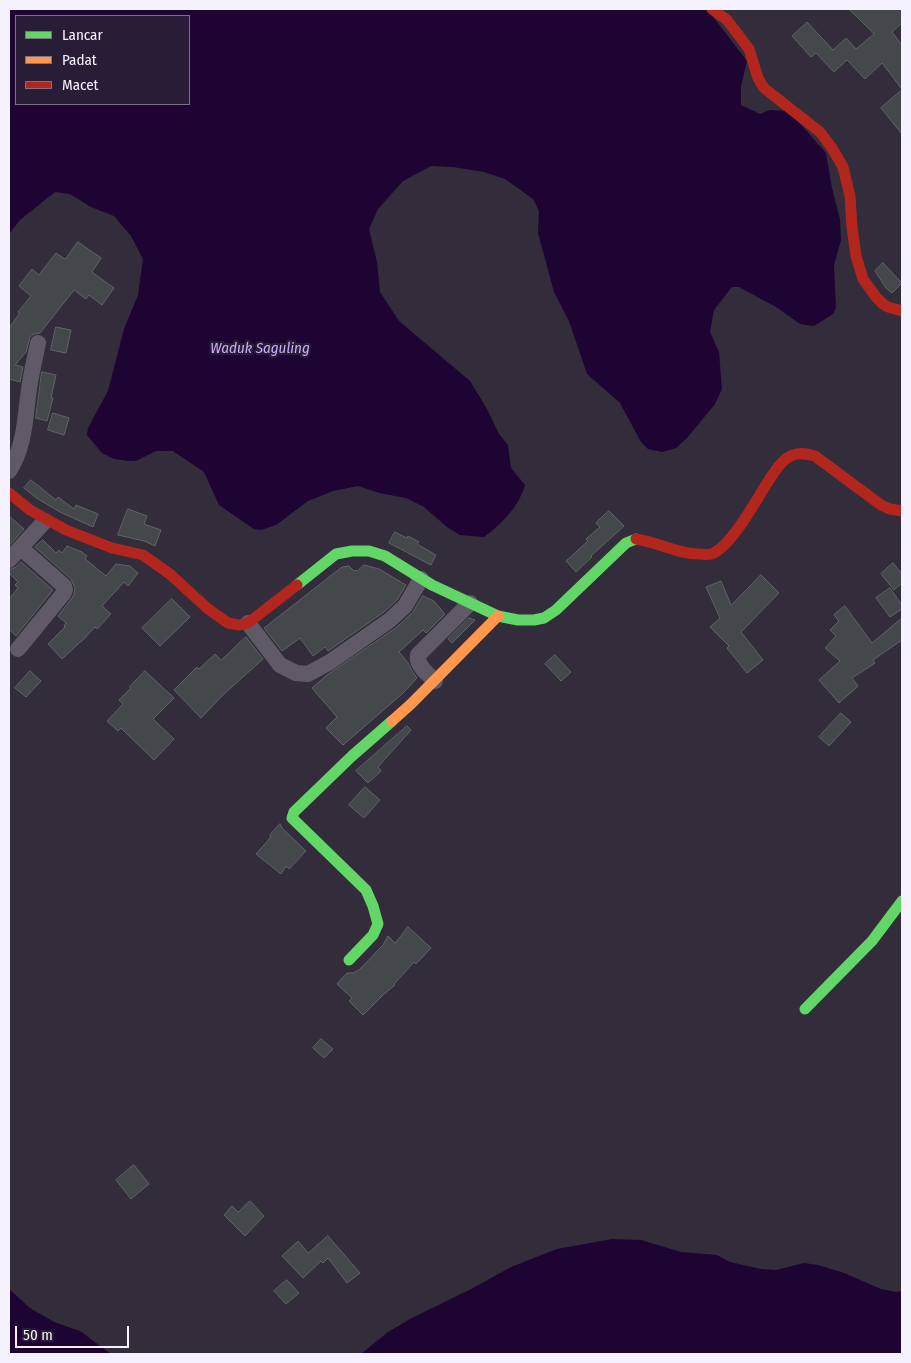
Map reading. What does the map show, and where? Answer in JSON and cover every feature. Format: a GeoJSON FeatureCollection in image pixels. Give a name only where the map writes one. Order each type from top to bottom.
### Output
{"type":"FeatureCollection","features":[{"type":"Feature","properties":{"kind":"street"},"geometry":{"type":"LineString","coordinates":[[712,9],[727,20],[749,49],[758,78],[764,88],[820,132],[832,148],[843,167],[850,196],[856,256],[863,280],[883,304],[902,311]]}},
{"type":"Feature","properties":{"kind":"street"},"geometry":{"type":"LineString","coordinates":[[9,471],[16,460],[23,437],[29,388],[38,343]]}},
{"type":"Feature","properties":{"kind":"street"},"geometry":{"type":"LineString","coordinates":[[9,494],[45,520],[103,545],[142,554],[171,575],[207,608],[228,623],[239,625],[248,622],[336,554],[352,550],[369,551],[385,556],[421,579],[498,616],[518,620],[544,618],[556,610],[626,543],[635,539],[689,554],[711,554],[722,548],[733,536],[784,460],[805,452],[815,456],[881,505],[902,511]]}},
{"type":"Feature","properties":{"kind":"street"},"geometry":{"type":"LineString","coordinates":[[9,560],[45,520]]}},
{"type":"Feature","properties":{"kind":"street"},"geometry":{"type":"LineString","coordinates":[[18,650],[65,590],[64,586],[21,548]]}},
{"type":"Feature","properties":{"kind":"street"},"geometry":{"type":"LineString","coordinates":[[248,622],[280,665],[296,673],[308,674],[330,662],[390,620],[405,606],[421,579]]}},
{"type":"Feature","properties":{"kind":"street"},"geometry":{"type":"LineString","coordinates":[[435,681],[420,665],[417,660],[418,655],[470,603]]}},
{"type":"Feature","properties":{"kind":"street"},"geometry":{"type":"LineString","coordinates":[[349,960],[373,935],[378,924],[373,906],[366,890],[292,816],[352,756],[435,681],[498,616]]}},
{"type":"Feature","properties":{"kind":"street"},"geometry":{"type":"LineString","coordinates":[[805,1009],[872,941],[902,901]]}},
{"type":"Feature","properties":{"kind":"water","name":"Waduk Saguling"},"geometry":{"type":"Polygon","coordinates":[[[9,9],[707,9],[747,61],[741,86],[741,105],[760,114],[770,110],[789,111],[826,153],[840,219],[841,240],[834,265],[836,308],[833,314],[814,326],[800,324],[776,307],[739,287],[732,287],[714,310],[710,332],[719,352],[722,389],[715,404],[687,438],[676,448],[662,452],[648,449],[641,442],[620,403],[587,374],[569,321],[554,292],[538,233],[539,211],[533,199],[505,179],[484,172],[453,167],[431,166],[403,181],[378,209],[369,229],[377,262],[380,292],[399,321],[470,381],[499,434],[508,445],[511,468],[525,485],[519,500],[509,514],[484,537],[460,535],[447,527],[424,507],[406,498],[379,493],[358,486],[333,491],[308,501],[276,525],[261,530],[254,529],[219,505],[204,472],[173,451],[156,451],[136,461],[114,459],[102,453],[87,435],[88,428],[108,391],[124,329],[138,295],[143,259],[131,236],[114,216],[91,207],[70,194],[55,192],[20,220],[9,234],[9,9]]]}},
{"type":"Feature","properties":{"kind":"water"},"geometry":{"type":"Polygon","coordinates":[[[612,1239],[641,1240],[681,1252],[717,1255],[730,1262],[761,1269],[776,1270],[804,1263],[818,1265],[844,1273],[881,1289],[896,1292],[902,1291],[902,1354],[361,1354],[388,1332],[412,1318],[511,1267],[557,1249],[612,1239]]]}},
{"type":"Feature","properties":{"kind":"water"},"geometry":{"type":"Polygon","coordinates":[[[9,1289],[30,1308],[54,1322],[80,1331],[111,1354],[9,1354],[9,1289]]]}},
{"type":"Feature","properties":{"kind":"building"},"geometry":{"type":"Polygon","coordinates":[[[849,9],[902,9],[902,23],[892,32],[902,45],[902,89],[882,63],[865,79],[847,60],[834,72],[816,53],[811,57],[792,36],[807,22],[833,50],[846,38],[856,49],[874,34],[849,9]]]}},
{"type":"Feature","properties":{"kind":"building"},"geometry":{"type":"Polygon","coordinates":[[[902,90],[902,134],[881,108],[902,90]]]}},
{"type":"Feature","properties":{"kind":"building"},"geometry":{"type":"Polygon","coordinates":[[[78,242],[101,258],[92,272],[114,288],[102,305],[89,295],[86,299],[74,290],[40,333],[30,337],[26,352],[15,365],[23,367],[20,382],[9,379],[9,328],[20,313],[18,312],[31,296],[19,286],[32,269],[39,275],[56,253],[65,259],[78,242]]]}},
{"type":"Feature","properties":{"kind":"building"},"geometry":{"type":"Polygon","coordinates":[[[883,263],[902,283],[892,293],[886,288],[875,271],[883,263]]]}},
{"type":"Feature","properties":{"kind":"building"},"geometry":{"type":"Polygon","coordinates":[[[56,327],[71,330],[66,353],[51,350],[56,327]]]}},
{"type":"Feature","properties":{"kind":"building"},"geometry":{"type":"Polygon","coordinates":[[[42,372],[56,375],[47,421],[36,418],[42,372]]]}},
{"type":"Feature","properties":{"kind":"building"},"geometry":{"type":"Polygon","coordinates":[[[53,413],[69,418],[64,435],[48,430],[53,413]]]}},
{"type":"Feature","properties":{"kind":"building"},"geometry":{"type":"Polygon","coordinates":[[[31,480],[56,500],[58,497],[74,509],[76,505],[98,514],[93,527],[60,512],[38,499],[24,488],[31,480]]]}},
{"type":"Feature","properties":{"kind":"building"},"geometry":{"type":"Polygon","coordinates":[[[128,509],[147,516],[144,524],[161,530],[155,546],[144,541],[118,535],[128,509]]]}},
{"type":"Feature","properties":{"kind":"building"},"geometry":{"type":"Polygon","coordinates":[[[609,511],[624,526],[576,572],[566,561],[588,541],[586,539],[600,527],[596,523],[609,511]]]}},
{"type":"Feature","properties":{"kind":"building"},"geometry":{"type":"Polygon","coordinates":[[[9,516],[24,529],[9,546],[9,516]]]}},
{"type":"Feature","properties":{"kind":"building"},"geometry":{"type":"Polygon","coordinates":[[[395,532],[419,542],[417,544],[436,555],[431,565],[389,543],[395,532]]]}},
{"type":"Feature","properties":{"kind":"building"},"geometry":{"type":"Polygon","coordinates":[[[43,540],[56,553],[59,550],[62,553],[67,546],[82,552],[87,556],[85,559],[106,576],[116,564],[130,566],[138,573],[128,586],[124,582],[102,606],[111,614],[97,629],[95,627],[62,659],[48,644],[65,627],[66,623],[58,616],[72,598],[75,588],[71,579],[35,547],[43,540]]]}},
{"type":"Feature","properties":{"kind":"building"},"geometry":{"type":"Polygon","coordinates":[[[21,562],[53,590],[16,636],[9,629],[9,599],[18,588],[15,585],[18,582],[9,573],[9,570],[21,562]]]}},
{"type":"Feature","properties":{"kind":"building"},"geometry":{"type":"Polygon","coordinates":[[[893,563],[902,574],[902,583],[894,590],[881,574],[893,563]]]}},
{"type":"Feature","properties":{"kind":"building"},"geometry":{"type":"Polygon","coordinates":[[[364,565],[379,569],[406,585],[397,600],[384,612],[328,651],[325,647],[313,656],[300,638],[282,651],[264,628],[342,567],[349,566],[354,571],[357,571],[364,565]]]}},
{"type":"Feature","properties":{"kind":"building"},"geometry":{"type":"Polygon","coordinates":[[[761,575],[779,593],[741,632],[763,660],[747,673],[727,648],[729,646],[710,627],[720,618],[706,587],[721,581],[731,605],[761,575]]]}},
{"type":"Feature","properties":{"kind":"building"},"geometry":{"type":"Polygon","coordinates":[[[890,588],[902,605],[902,609],[890,617],[876,598],[890,588]]]}},
{"type":"Feature","properties":{"kind":"building"},"geometry":{"type":"Polygon","coordinates":[[[423,596],[434,601],[445,614],[426,633],[423,630],[399,652],[417,678],[402,694],[343,745],[326,728],[337,717],[312,688],[327,675],[397,627],[412,613],[423,596]]]}},
{"type":"Feature","properties":{"kind":"building"},"geometry":{"type":"Polygon","coordinates":[[[172,599],[190,617],[160,646],[142,628],[172,599]]]}},
{"type":"Feature","properties":{"kind":"building"},"geometry":{"type":"Polygon","coordinates":[[[845,606],[872,643],[902,618],[902,640],[873,660],[875,663],[852,678],[858,686],[839,703],[819,680],[840,661],[825,648],[836,636],[830,630],[839,621],[834,615],[845,606]]]}},
{"type":"Feature","properties":{"kind":"building"},"geometry":{"type":"Polygon","coordinates":[[[469,618],[475,620],[452,643],[448,639],[469,618]]]}},
{"type":"Feature","properties":{"kind":"building"},"geometry":{"type":"Polygon","coordinates":[[[246,637],[263,659],[224,694],[201,718],[174,690],[197,667],[199,669],[215,654],[221,660],[246,637]]]}},
{"type":"Feature","properties":{"kind":"building"},"geometry":{"type":"Polygon","coordinates":[[[555,655],[571,672],[561,681],[545,664],[555,655]]]}},
{"type":"Feature","properties":{"kind":"building"},"geometry":{"type":"Polygon","coordinates":[[[30,671],[41,681],[26,697],[15,688],[30,671]]]}},
{"type":"Feature","properties":{"kind":"building"},"geometry":{"type":"Polygon","coordinates":[[[145,671],[174,698],[153,719],[174,739],[154,760],[121,728],[118,731],[107,721],[123,704],[119,700],[145,671]]]}},
{"type":"Feature","properties":{"kind":"building"},"geometry":{"type":"Polygon","coordinates":[[[841,713],[851,722],[829,746],[819,737],[841,713]]]}},
{"type":"Feature","properties":{"kind":"building"},"geometry":{"type":"Polygon","coordinates":[[[407,726],[411,730],[378,767],[381,771],[368,783],[356,771],[407,726]]]}},
{"type":"Feature","properties":{"kind":"building"},"geometry":{"type":"Polygon","coordinates":[[[365,787],[380,800],[364,818],[349,805],[365,787]]]}},
{"type":"Feature","properties":{"kind":"building"},"geometry":{"type":"Polygon","coordinates":[[[280,824],[306,851],[289,869],[286,866],[281,874],[256,854],[280,824]]]}},
{"type":"Feature","properties":{"kind":"building"},"geometry":{"type":"Polygon","coordinates":[[[408,927],[431,948],[416,964],[414,962],[395,985],[363,1015],[349,1001],[352,998],[337,984],[347,973],[359,970],[383,945],[388,936],[395,943],[408,927]]]}},
{"type":"Feature","properties":{"kind":"building"},"geometry":{"type":"Polygon","coordinates":[[[321,1039],[333,1049],[324,1058],[313,1048],[321,1039]]]}},
{"type":"Feature","properties":{"kind":"building"},"geometry":{"type":"Polygon","coordinates":[[[134,1165],[149,1184],[131,1199],[116,1180],[134,1165]]]}},
{"type":"Feature","properties":{"kind":"building"},"geometry":{"type":"Polygon","coordinates":[[[250,1201],[264,1216],[245,1236],[224,1215],[232,1206],[238,1212],[250,1201]]]}},
{"type":"Feature","properties":{"kind":"building"},"geometry":{"type":"Polygon","coordinates":[[[328,1236],[360,1273],[347,1283],[328,1258],[323,1263],[321,1261],[303,1278],[282,1256],[298,1241],[308,1253],[328,1236]]]}},
{"type":"Feature","properties":{"kind":"building"},"geometry":{"type":"Polygon","coordinates":[[[287,1280],[299,1293],[286,1304],[274,1291],[287,1280]]]}},
{"type":"Feature","properties":{"kind":"traffic: fast"},"geometry":{"type":"LineString","coordinates":[[297,585],[336,554],[352,551],[369,551],[385,556],[432,585],[498,616],[518,620],[534,620],[544,618],[556,610],[626,543],[636,539]]}},
{"type":"Feature","properties":{"kind":"traffic: fast"},"geometry":{"type":"LineString","coordinates":[[349,960],[373,935],[378,924],[373,906],[366,890],[292,818],[294,812],[352,756],[392,721]]}},
{"type":"Feature","properties":{"kind":"traffic: fast"},"geometry":{"type":"LineString","coordinates":[[805,1009],[872,941],[902,901]]}},
{"type":"Feature","properties":{"kind":"traffic: slow"},"geometry":{"type":"LineString","coordinates":[[392,721],[498,616]]}},
{"type":"Feature","properties":{"kind":"traffic: jam"},"geometry":{"type":"LineString","coordinates":[[712,9],[727,20],[749,49],[758,78],[764,88],[820,132],[832,148],[843,167],[850,196],[856,256],[863,279],[883,304],[902,311]]}},
{"type":"Feature","properties":{"kind":"traffic: jam"},"geometry":{"type":"LineString","coordinates":[[636,539],[675,550],[711,554],[727,543],[735,533],[769,480],[785,459],[798,454],[815,456],[881,505],[902,511]]}},
{"type":"Feature","properties":{"kind":"traffic: jam"},"geometry":{"type":"LineString","coordinates":[[9,493],[30,510],[66,530],[112,548],[143,555],[171,575],[207,608],[228,623],[239,625],[248,623],[297,585]]}}]}
